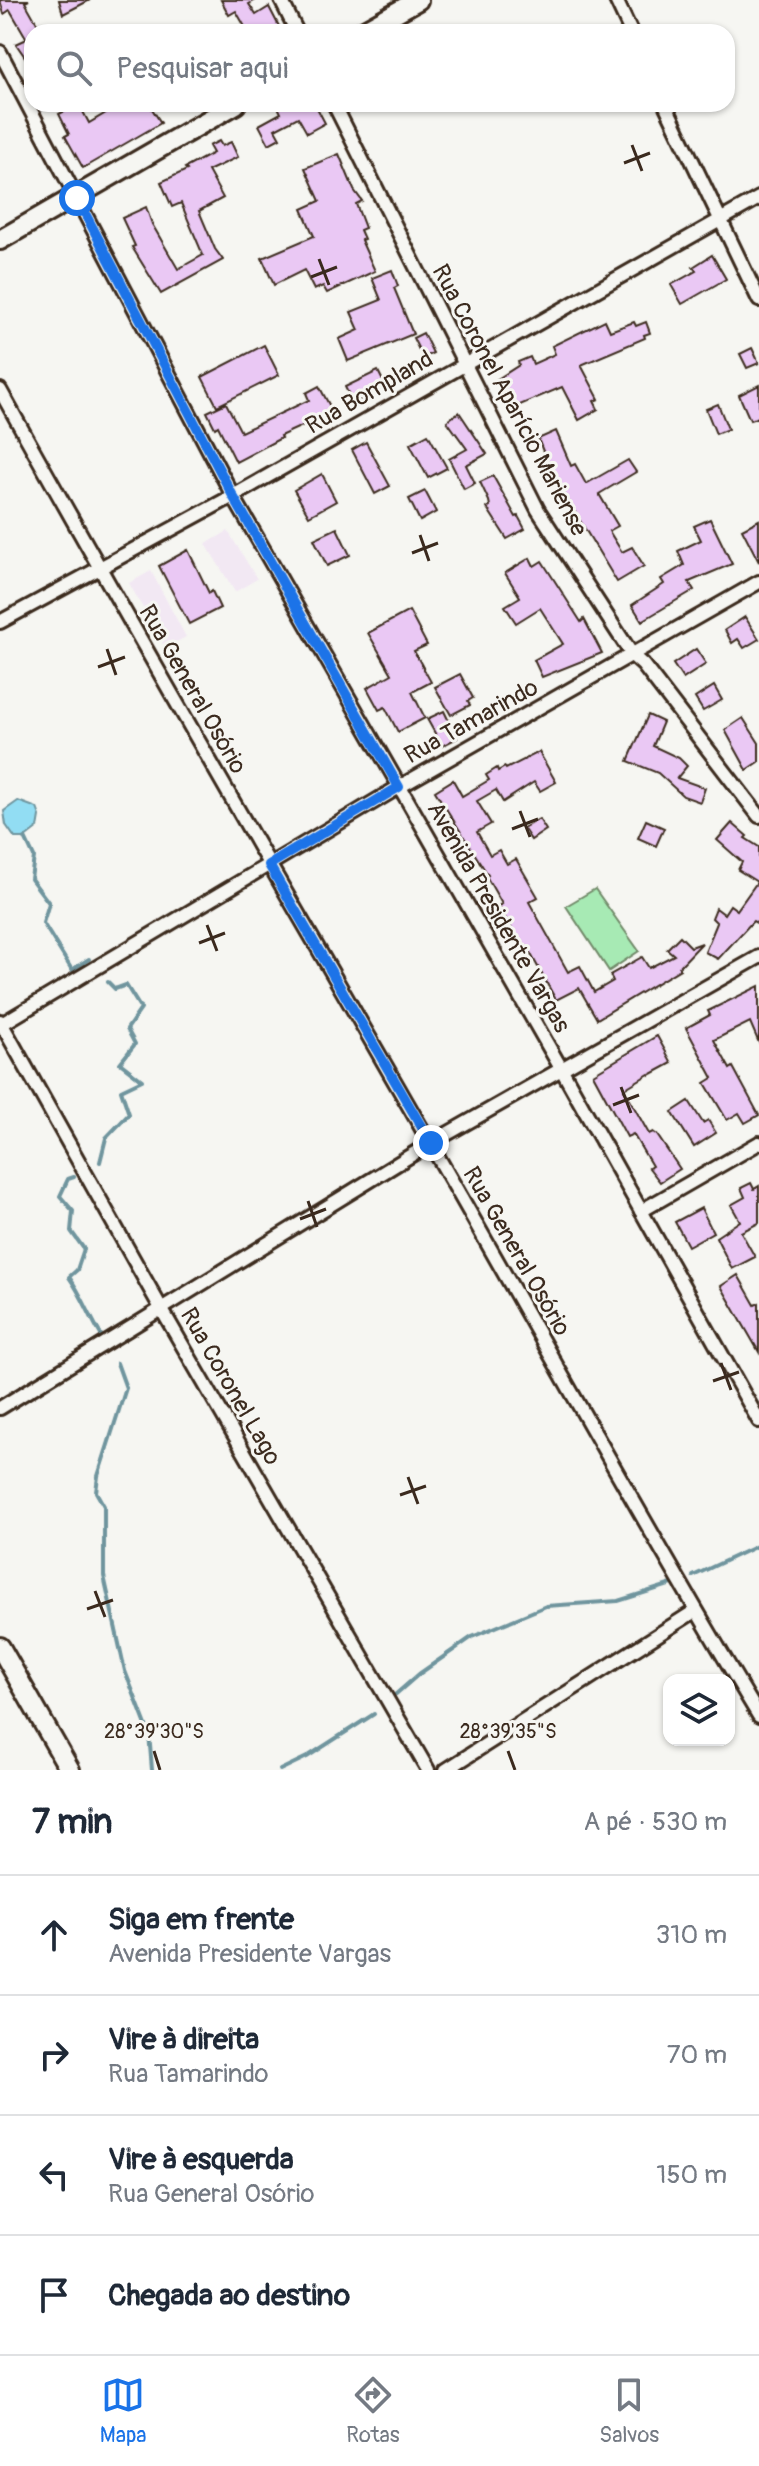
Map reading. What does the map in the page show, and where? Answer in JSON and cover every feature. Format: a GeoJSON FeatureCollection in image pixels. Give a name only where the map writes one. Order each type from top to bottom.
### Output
{"type":"FeatureCollection","features":[{"type":"Feature","properties":{"kind":"street"},"geometry":{"type":"LineString","coordinates":[[281,0],[293,24]]}},
{"type":"Feature","properties":{"kind":"street"},"geometry":{"type":"LineString","coordinates":[[375,24],[418,0]]}},
{"type":"Feature","properties":{"kind":"street"},"geometry":{"type":"LineString","coordinates":[[616,0],[627,24]]}},
{"type":"Feature","properties":{"kind":"street","name":"Avenida Presidente Vargas"},"geometry":{"type":"LineString","coordinates":[[0,52],[24,98]]}},
{"type":"Feature","properties":{"kind":"street","name":"Avenida Presidente Vargas"},"geometry":{"type":"LineString","coordinates":[[32,112],[233,496],[641,1211],[755,1404],[759,1421]]}},
{"type":"Feature","properties":{"kind":"street"},"geometry":{"type":"LineString","coordinates":[[0,240],[222,112]]}},
{"type":"Feature","properties":{"kind":"street","name":"Rua Coronel Aparício Mariense"},"geometry":{"type":"LineString","coordinates":[[338,112],[538,510],[633,656],[759,816]]}},
{"type":"Feature","properties":{"kind":"street"},"geometry":{"type":"LineString","coordinates":[[669,112],[759,300]]}},
{"type":"Feature","properties":{"kind":"street","name":"Rua Bompland"},"geometry":{"type":"LineString","coordinates":[[0,622],[233,496],[759,198]]}},
{"type":"Feature","properties":{"kind":"street","name":"Rua General Osório"},"geometry":{"type":"LineString","coordinates":[[0,390],[98,568],[431,1143],[695,1611],[759,1716]]}},
{"type":"Feature","properties":{"kind":"street","name":"Rua Tamarindo"},"geometry":{"type":"LineString","coordinates":[[1,1024],[399,787],[759,582]]}},
{"type":"Feature","properties":{"kind":"street"},"geometry":{"type":"LineString","coordinates":[[0,1408],[431,1143],[759,957]]}},
{"type":"Feature","properties":{"kind":"street","name":"Rua Coronel Lago"},"geometry":{"type":"LineString","coordinates":[[1,1024],[428,1770]]}},
{"type":"Feature","properties":{"kind":"street"},"geometry":{"type":"LineString","coordinates":[[641,1211],[759,1143]]}},
{"type":"Feature","properties":{"kind":"street"},"geometry":{"type":"LineString","coordinates":[[446,1770],[695,1611]]}},
{"type":"Feature","properties":{"kind":"street"},"geometry":{"type":"LineString","coordinates":[[0,1647],[70,1770]]}},
{"type":"Feature","properties":{"kind":"shaded area"},"geometry":{"type":"Polygon","coordinates":[[[228,531],[257,579],[235,592],[206,544],[228,531]]]}},
{"type":"Feature","properties":{"kind":"shaded area"},"geometry":{"type":"Polygon","coordinates":[[[151,571],[186,637],[165,648],[129,583],[151,571]]]}},
{"type":"Feature","properties":{"kind":"green space"},"geometry":{"type":"Polygon","coordinates":[[[595,889],[639,951],[609,971],[566,906],[595,889]]]}},
{"type":"Feature","properties":{"kind":"water"},"geometry":{"type":"Polygon","coordinates":[[[18,801],[37,808],[40,816],[38,828],[25,838],[15,838],[6,825],[4,811],[18,801]]]}},
{"type":"Feature","properties":{"kind":"building"},"geometry":{"type":"Polygon","coordinates":[[[0,0],[29,0],[25,2],[37,24],[24,24],[24,34],[10,10],[4,14],[0,0]]]}},
{"type":"Feature","properties":{"kind":"building"},"geometry":{"type":"Polygon","coordinates":[[[59,0],[90,0],[63,14],[59,0]]]}},
{"type":"Feature","properties":{"kind":"building"},"geometry":{"type":"Polygon","coordinates":[[[221,0],[256,0],[249,4],[256,15],[269,7],[278,24],[243,24],[236,11],[229,15],[221,0]]]}},
{"type":"Feature","properties":{"kind":"building"},"geometry":{"type":"Polygon","coordinates":[[[24,40],[24,56],[16,44],[24,40]]]}},
{"type":"Feature","properties":{"kind":"building"},"geometry":{"type":"Polygon","coordinates":[[[83,112],[89,123],[108,112],[154,112],[161,123],[83,168],[65,136],[69,134],[59,114],[83,112]]]}},
{"type":"Feature","properties":{"kind":"building"},"geometry":{"type":"Polygon","coordinates":[[[319,112],[325,123],[307,133],[298,117],[275,129],[280,138],[269,144],[259,125],[281,113],[319,112]]]}},
{"type":"Feature","properties":{"kind":"building"},"geometry":{"type":"Polygon","coordinates":[[[219,141],[222,146],[231,142],[238,157],[208,171],[223,198],[199,211],[223,260],[161,294],[132,247],[135,246],[122,218],[146,207],[152,224],[178,269],[203,255],[181,203],[172,207],[161,182],[213,153],[209,146],[219,141]]]}},
{"type":"Feature","properties":{"kind":"building"},"geometry":{"type":"Polygon","coordinates":[[[339,154],[362,201],[356,204],[365,228],[360,230],[364,239],[361,240],[375,271],[327,293],[323,286],[314,290],[304,270],[274,285],[262,258],[314,236],[302,209],[320,201],[305,168],[339,154]]]}},
{"type":"Feature","properties":{"kind":"building"},"geometry":{"type":"Polygon","coordinates":[[[712,255],[726,279],[682,304],[671,285],[696,271],[693,267],[712,255]]]}},
{"type":"Feature","properties":{"kind":"building"},"geometry":{"type":"Polygon","coordinates":[[[392,270],[398,286],[394,288],[413,334],[348,361],[339,339],[359,330],[351,312],[381,300],[372,278],[392,270]]]}},
{"type":"Feature","properties":{"kind":"building"},"geometry":{"type":"Polygon","coordinates":[[[605,320],[610,331],[634,322],[636,326],[646,322],[650,333],[644,335],[645,338],[581,365],[599,399],[594,401],[598,409],[579,420],[562,387],[513,408],[504,388],[501,390],[496,380],[519,365],[518,362],[530,357],[533,364],[555,354],[552,346],[605,320]]]}},
{"type":"Feature","properties":{"kind":"building"},"geometry":{"type":"Polygon","coordinates":[[[423,333],[433,353],[423,358],[413,338],[423,333]]]}},
{"type":"Feature","properties":{"kind":"building"},"geometry":{"type":"Polygon","coordinates":[[[264,345],[279,375],[217,406],[202,377],[264,345]]]}},
{"type":"Feature","properties":{"kind":"building"},"geometry":{"type":"Polygon","coordinates":[[[752,348],[759,363],[747,368],[740,354],[752,348]]]}},
{"type":"Feature","properties":{"kind":"building"},"geometry":{"type":"Polygon","coordinates":[[[378,371],[386,387],[353,403],[345,387],[378,371]]]}},
{"type":"Feature","properties":{"kind":"building"},"geometry":{"type":"Polygon","coordinates":[[[759,385],[759,417],[750,420],[739,395],[759,385]]]}},
{"type":"Feature","properties":{"kind":"building"},"geometry":{"type":"Polygon","coordinates":[[[319,386],[333,412],[280,436],[236,462],[218,426],[215,428],[207,412],[226,403],[241,432],[309,400],[306,393],[319,386]]]}},
{"type":"Feature","properties":{"kind":"building"},"geometry":{"type":"Polygon","coordinates":[[[718,404],[728,429],[716,434],[706,409],[718,404]]]}},
{"type":"Feature","properties":{"kind":"building"},"geometry":{"type":"Polygon","coordinates":[[[459,412],[487,454],[466,465],[475,483],[464,489],[449,459],[467,449],[447,421],[459,412]]]}},
{"type":"Feature","properties":{"kind":"building"},"geometry":{"type":"Polygon","coordinates":[[[556,431],[571,466],[575,464],[586,484],[628,460],[636,472],[599,494],[618,526],[609,531],[622,552],[632,547],[644,566],[617,582],[553,476],[538,439],[556,431]]]}},
{"type":"Feature","properties":{"kind":"building"},"geometry":{"type":"Polygon","coordinates":[[[428,434],[447,468],[428,478],[410,444],[428,434]]]}},
{"type":"Feature","properties":{"kind":"building"},"geometry":{"type":"Polygon","coordinates":[[[366,442],[390,486],[375,494],[352,450],[366,442]]]}},
{"type":"Feature","properties":{"kind":"building"},"geometry":{"type":"Polygon","coordinates":[[[322,474],[336,501],[309,516],[294,490],[322,474]]]}},
{"type":"Feature","properties":{"kind":"building"},"geometry":{"type":"Polygon","coordinates":[[[493,476],[525,529],[507,539],[487,508],[489,501],[480,482],[493,476]]]}},
{"type":"Feature","properties":{"kind":"building"},"geometry":{"type":"Polygon","coordinates":[[[425,491],[436,512],[420,521],[409,499],[425,491]]]}},
{"type":"Feature","properties":{"kind":"building"},"geometry":{"type":"Polygon","coordinates":[[[710,519],[732,564],[689,582],[694,590],[642,621],[632,605],[664,584],[661,579],[684,565],[678,551],[701,540],[694,526],[710,519]]]}},
{"type":"Feature","properties":{"kind":"building"},"geometry":{"type":"Polygon","coordinates":[[[759,520],[759,562],[742,529],[759,520]]]}},
{"type":"Feature","properties":{"kind":"building"},"geometry":{"type":"Polygon","coordinates":[[[337,528],[350,555],[327,566],[314,539],[337,528]]]}},
{"type":"Feature","properties":{"kind":"building"},"geometry":{"type":"Polygon","coordinates":[[[188,550],[220,608],[189,624],[159,566],[188,550]]]}},
{"type":"Feature","properties":{"kind":"building"},"geometry":{"type":"Polygon","coordinates":[[[530,558],[534,566],[542,561],[581,622],[584,619],[602,653],[542,677],[534,660],[563,644],[540,608],[516,623],[505,606],[520,597],[505,573],[530,558]]]}},
{"type":"Feature","properties":{"kind":"building"},"geometry":{"type":"Polygon","coordinates":[[[409,611],[427,645],[414,651],[431,682],[412,692],[425,718],[398,732],[385,707],[379,710],[367,688],[392,674],[368,633],[409,611]]]}},
{"type":"Feature","properties":{"kind":"building"},"geometry":{"type":"Polygon","coordinates":[[[745,617],[759,639],[744,648],[738,639],[732,643],[725,630],[745,617]]]}},
{"type":"Feature","properties":{"kind":"building"},"geometry":{"type":"Polygon","coordinates":[[[696,649],[706,664],[683,679],[673,664],[696,649]]]}},
{"type":"Feature","properties":{"kind":"building"},"geometry":{"type":"Polygon","coordinates":[[[460,674],[473,698],[468,701],[470,705],[451,715],[435,687],[460,674]]]}},
{"type":"Feature","properties":{"kind":"building"},"geometry":{"type":"Polygon","coordinates":[[[714,686],[722,700],[703,711],[695,698],[714,686]]]}},
{"type":"Feature","properties":{"kind":"building"},"geometry":{"type":"Polygon","coordinates":[[[444,711],[457,738],[442,746],[427,719],[444,711]]]}},
{"type":"Feature","properties":{"kind":"building"},"geometry":{"type":"Polygon","coordinates":[[[648,715],[663,722],[653,746],[679,758],[687,766],[677,778],[705,788],[700,802],[683,796],[658,773],[628,761],[648,715]]]}},
{"type":"Feature","properties":{"kind":"building"},"geometry":{"type":"Polygon","coordinates":[[[743,718],[759,743],[759,762],[747,770],[725,730],[743,718]]]}},
{"type":"Feature","properties":{"kind":"building"},"geometry":{"type":"Polygon","coordinates":[[[539,752],[556,782],[540,791],[534,782],[503,802],[496,790],[477,801],[491,824],[477,832],[490,855],[499,850],[507,864],[516,859],[538,897],[529,902],[568,972],[580,966],[594,992],[613,981],[610,975],[642,957],[649,968],[674,955],[667,949],[680,936],[691,947],[702,943],[680,969],[597,1019],[579,988],[556,1000],[527,947],[524,949],[498,906],[502,904],[488,875],[435,791],[453,780],[462,796],[489,780],[486,775],[497,768],[498,771],[506,769],[539,752]]]}},
{"type":"Feature","properties":{"kind":"building"},"geometry":{"type":"Polygon","coordinates":[[[539,819],[546,830],[531,840],[523,828],[539,819]]]}},
{"type":"Feature","properties":{"kind":"building"},"geometry":{"type":"Polygon","coordinates":[[[646,820],[664,828],[656,846],[638,838],[646,820]]]}},
{"type":"Feature","properties":{"kind":"building"},"geometry":{"type":"Polygon","coordinates":[[[732,823],[747,836],[745,838],[759,847],[759,925],[753,921],[718,959],[705,952],[717,923],[712,918],[716,908],[724,914],[730,905],[737,910],[757,882],[738,870],[742,862],[717,840],[732,823]]]}},
{"type":"Feature","properties":{"kind":"building"},"geometry":{"type":"Polygon","coordinates":[[[759,986],[759,1043],[750,1022],[714,1040],[730,1069],[733,1067],[759,1115],[745,1123],[739,1113],[727,1120],[705,1083],[713,1078],[686,1028],[710,1015],[708,1011],[759,986]]]}},
{"type":"Feature","properties":{"kind":"building"},"geometry":{"type":"Polygon","coordinates":[[[657,1036],[672,1063],[624,1089],[649,1134],[653,1132],[657,1135],[680,1169],[660,1182],[649,1168],[652,1166],[633,1134],[627,1137],[593,1074],[657,1036]]]}},
{"type":"Feature","properties":{"kind":"building"},"geometry":{"type":"Polygon","coordinates":[[[689,1101],[703,1123],[708,1120],[716,1133],[694,1147],[672,1112],[689,1101]]]}},
{"type":"Feature","properties":{"kind":"building"},"geometry":{"type":"Polygon","coordinates":[[[751,1183],[754,1189],[759,1186],[759,1223],[741,1232],[755,1257],[732,1269],[716,1237],[740,1221],[731,1205],[745,1197],[741,1188],[751,1183]]]}},
{"type":"Feature","properties":{"kind":"building"},"geometry":{"type":"Polygon","coordinates":[[[701,1208],[713,1232],[688,1246],[675,1222],[701,1208]]]}},
{"type":"Feature","properties":{"kind":"building"},"geometry":{"type":"Polygon","coordinates":[[[738,1275],[755,1305],[759,1303],[759,1352],[721,1286],[738,1275]]]}},
{"type":"Feature","properties":{"kind":"waterway"},"geometry":{"type":"LineString","coordinates":[[25,838],[34,857],[31,879],[49,903],[43,923],[72,970],[89,959]]}},
{"type":"Feature","properties":{"kind":"waterway"},"geometry":{"type":"LineString","coordinates":[[100,1162],[106,1138],[129,1114],[121,1090],[142,1080],[120,1063],[135,1044],[127,1029],[141,1009],[126,985],[115,989],[108,982]]}},
{"type":"Feature","properties":{"kind":"waterway"},"geometry":{"type":"LineString","coordinates":[[74,1177],[68,1179],[60,1196],[73,1211],[71,1231],[84,1249],[77,1270],[69,1277],[101,1335]]}},
{"type":"Feature","properties":{"kind":"waterway"},"geometry":{"type":"LineString","coordinates":[[117,1363],[126,1388],[98,1476],[96,1492],[104,1506],[104,1576],[125,1671],[149,1733],[152,1770]]}},
{"type":"Feature","properties":{"kind":"waterway"},"geometry":{"type":"LineString","coordinates":[[693,1576],[759,1545]]}},
{"type":"Feature","properties":{"kind":"waterway"},"geometry":{"type":"LineString","coordinates":[[396,1694],[472,1637],[546,1606],[618,1601],[672,1584]]}},
{"type":"Feature","properties":{"kind":"waterway"},"geometry":{"type":"LineString","coordinates":[[280,1770],[307,1757],[374,1714]]}},
{"type":"Feature","properties":{"kind":"route"},"geometry":{"type":"LineString","coordinates":[[77,198],[233,496],[399,787],[269,865],[431,1143]]}}]}
